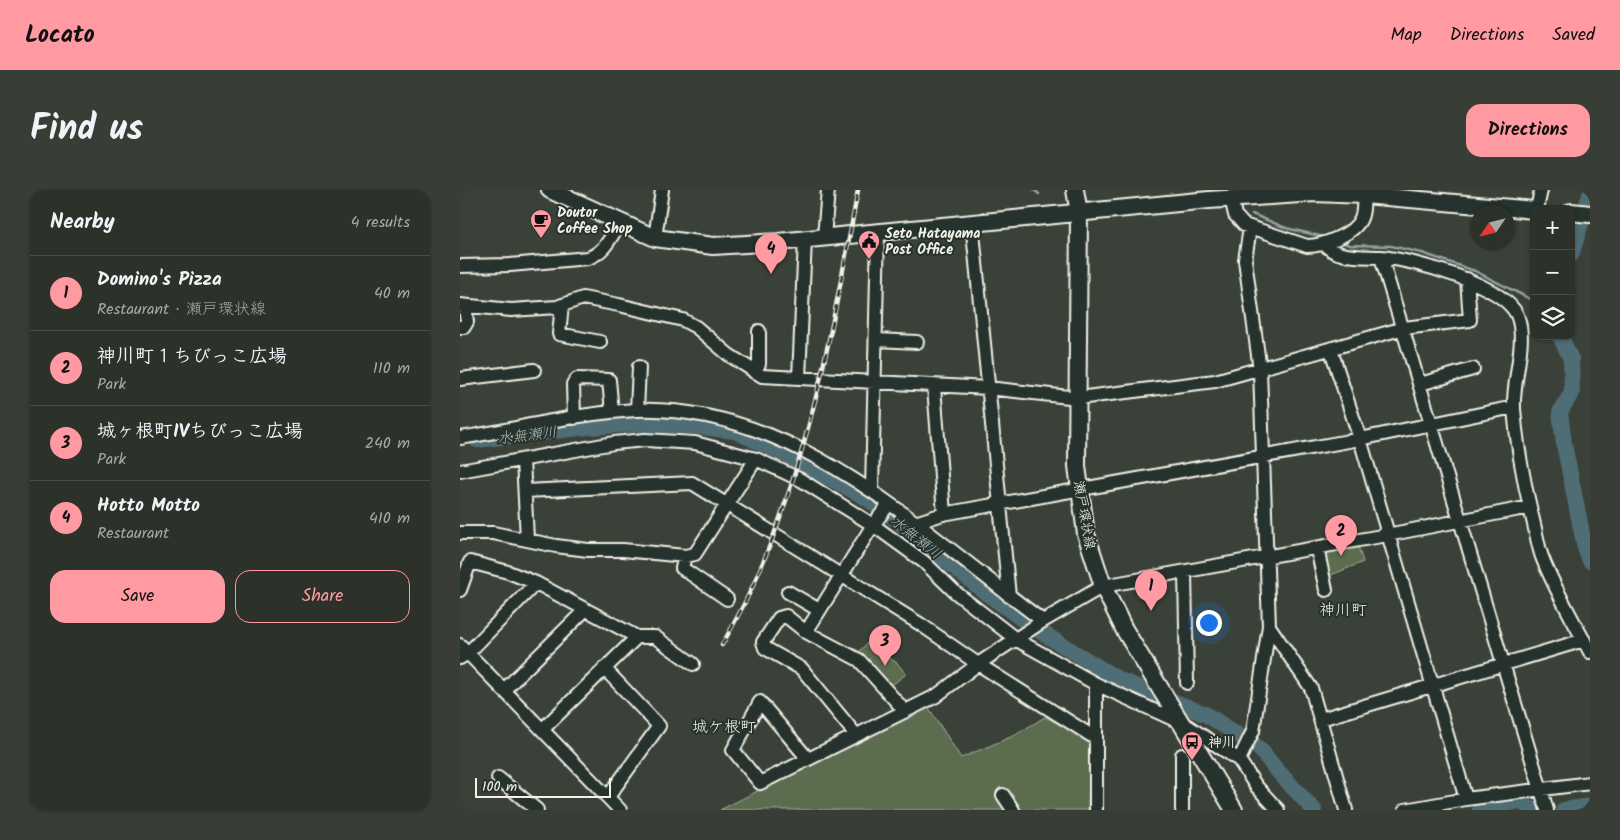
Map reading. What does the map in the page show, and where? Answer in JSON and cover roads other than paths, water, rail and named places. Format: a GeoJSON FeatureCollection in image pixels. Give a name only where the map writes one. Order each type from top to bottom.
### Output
{"type":"FeatureCollection","features":[{"type":"Feature","properties":{"kind":"main road"},"geometry":{"type":"LineString","coordinates":[[550,190],[575,196],[620,222],[655,238],[713,246],[1079,213],[1208,194],[1231,198],[1328,191],[1364,195],[1440,196],[1530,208]]}},
{"type":"Feature","properties":{"kind":"main road","name":"瀬戸環状線"},"geometry":{"type":"LineString","coordinates":[[1075,190],[1079,213],[1077,466],[1086,534],[1103,586],[1124,630],[1234,810]]}},
{"type":"Feature","properties":{"kind":"main road","name":"瀬戸環状線"},"geometry":{"type":"LineString","coordinates":[[1079,213],[1084,190]]}},
{"type":"Feature","properties":{"kind":"main road"},"geometry":{"type":"LineString","coordinates":[[1575,212],[1590,214]]}},
{"type":"Feature","properties":{"kind":"street"},"geometry":{"type":"LineString","coordinates":[[655,238],[662,190]]}},
{"type":"Feature","properties":{"kind":"street"},"geometry":{"type":"LineString","coordinates":[[824,237],[828,190]]}},
{"type":"Feature","properties":{"kind":"street"},"geometry":{"type":"LineString","coordinates":[[1536,205],[1541,190]]}},
{"type":"Feature","properties":{"kind":"street"},"geometry":{"type":"LineString","coordinates":[[1231,198],[1235,215],[1244,225],[1308,246],[1324,243],[1357,226],[1362,218],[1364,195]]}},
{"type":"Feature","properties":{"kind":"street"},"geometry":{"type":"LineString","coordinates":[[460,266],[510,265],[588,258],[596,255],[606,246],[620,222]]}},
{"type":"Feature","properties":{"kind":"street"},"geometry":{"type":"LineString","coordinates":[[972,222],[1009,596]]}},
{"type":"Feature","properties":{"kind":"street"},"geometry":{"type":"LineString","coordinates":[[1241,755],[1253,731],[1269,626],[1265,557],[1265,456],[1260,370],[1246,260],[1250,228]]}},
{"type":"Feature","properties":{"kind":"street"},"geometry":{"type":"LineString","coordinates":[[872,490],[877,340],[878,232]]}},
{"type":"Feature","properties":{"kind":"street"},"geometry":{"type":"LineString","coordinates":[[799,378],[805,239]]}},
{"type":"Feature","properties":{"kind":"street"},"geometry":{"type":"LineString","coordinates":[[1321,719],[1504,664],[1587,646],[1542,557],[1530,507],[1521,463],[1514,407],[1514,385],[1518,368],[1520,326],[1510,305],[1467,279],[1400,259],[1341,254],[1327,248],[1324,243]]}},
{"type":"Feature","properties":{"kind":"street"},"geometry":{"type":"LineString","coordinates":[[1381,257],[1504,664],[1539,789],[1547,810]]}},
{"type":"Feature","properties":{"kind":"street"},"geometry":{"type":"LineString","coordinates":[[460,328],[464,327],[466,322],[462,305],[510,310],[562,306],[583,298],[683,320],[762,376],[934,387],[988,388],[1078,398],[1215,381],[1260,370],[1404,328],[1470,320],[1467,279]]}},
{"type":"Feature","properties":{"kind":"street"},"geometry":{"type":"LineString","coordinates":[[562,306],[559,334],[600,342]]}},
{"type":"Feature","properties":{"kind":"street"},"geometry":{"type":"LineString","coordinates":[[754,372],[759,364],[759,331]]}},
{"type":"Feature","properties":{"kind":"street"},"geometry":{"type":"LineString","coordinates":[[877,340],[917,342]]}},
{"type":"Feature","properties":{"kind":"street"},"geometry":{"type":"LineString","coordinates":[[1331,350],[1360,439],[1466,799]]}},
{"type":"Feature","properties":{"kind":"street"},"geometry":{"type":"LineString","coordinates":[[637,410],[639,367]]}},
{"type":"Feature","properties":{"kind":"street"},"geometry":{"type":"LineString","coordinates":[[1420,384],[1473,369]]}},
{"type":"Feature","properties":{"kind":"street"},"geometry":{"type":"LineString","coordinates":[[460,379],[534,370]]}},
{"type":"Feature","properties":{"kind":"street"},"geometry":{"type":"LineString","coordinates":[[574,418],[573,384],[577,379],[609,380],[612,412]]}},
{"type":"Feature","properties":{"kind":"street"},"geometry":{"type":"LineString","coordinates":[[934,387],[944,514]]}},
{"type":"Feature","properties":{"kind":"street"},"geometry":{"type":"LineString","coordinates":[[918,522],[944,514],[1360,439],[1514,407]]}},
{"type":"Feature","properties":{"kind":"street"},"geometry":{"type":"LineString","coordinates":[[460,438],[574,418],[637,410],[677,411],[749,427],[824,462],[872,490],[889,504],[918,522],[1009,596],[1043,621]]}},
{"type":"Feature","properties":{"kind":"street"},"geometry":{"type":"LineString","coordinates":[[460,470],[614,442],[645,440],[695,443],[756,459],[801,480],[873,525],[924,562],[955,592],[1016,640],[1096,684],[1176,717],[1241,755],[1256,786],[1278,810]]}},
{"type":"Feature","properties":{"kind":"street"},"geometry":{"type":"LineString","coordinates":[[460,533],[493,533],[556,546],[588,550],[622,550],[685,556],[695,554],[756,459]]}},
{"type":"Feature","properties":{"kind":"street"},"geometry":{"type":"LineString","coordinates":[[523,460],[527,539]]}},
{"type":"Feature","properties":{"kind":"street"},"geometry":{"type":"LineString","coordinates":[[525,491],[692,483],[920,624],[978,664],[1095,738]]}},
{"type":"Feature","properties":{"kind":"street"},"geometry":{"type":"LineString","coordinates":[[806,632],[873,525],[889,504]]}},
{"type":"Feature","properties":{"kind":"street"},"geometry":{"type":"LineString","coordinates":[[808,759],[760,702],[733,750],[760,783],[808,759],[856,735],[904,710],[936,696],[978,664],[1043,621],[1103,586],[1317,548],[1530,507]]}},
{"type":"Feature","properties":{"kind":"street"},"geometry":{"type":"LineString","coordinates":[[1317,548],[1326,590]]}},
{"type":"Feature","properties":{"kind":"street"},"geometry":{"type":"LineString","coordinates":[[685,556],[682,568],[727,599]]}},
{"type":"Feature","properties":{"kind":"street"},"geometry":{"type":"LineString","coordinates":[[460,590],[470,562],[508,572],[536,583],[638,637],[655,637],[693,664]]}},
{"type":"Feature","properties":{"kind":"street"},"geometry":{"type":"LineString","coordinates":[[1185,572],[1187,683]]}},
{"type":"Feature","properties":{"kind":"street"},"geometry":{"type":"LineString","coordinates":[[536,583],[463,652],[543,729],[620,810]]}},
{"type":"Feature","properties":{"kind":"street"},"geometry":{"type":"LineString","coordinates":[[788,592],[819,610]]}},
{"type":"Feature","properties":{"kind":"street"},"geometry":{"type":"LineString","coordinates":[[504,690],[585,610]]}},
{"type":"Feature","properties":{"kind":"street"},"geometry":{"type":"LineString","coordinates":[[856,735],[802,669],[765,648],[763,642],[779,618],[786,616],[806,632],[859,660],[904,710]]}},
{"type":"Feature","properties":{"kind":"street"},"geometry":{"type":"LineString","coordinates":[[1269,626],[1311,688],[1346,810]]}},
{"type":"Feature","properties":{"kind":"street"},"geometry":{"type":"LineString","coordinates":[[543,729],[638,637]]}},
{"type":"Feature","properties":{"kind":"street"},"geometry":{"type":"LineString","coordinates":[[604,668],[659,726],[608,797]]}},
{"type":"Feature","properties":{"kind":"street"},"geometry":{"type":"LineString","coordinates":[[1096,684],[1096,810]]}},
{"type":"Feature","properties":{"kind":"street"},"geometry":{"type":"LineString","coordinates":[[1182,755],[1182,810]]}},
{"type":"Feature","properties":{"kind":"street"},"geometry":{"type":"LineString","coordinates":[[498,778],[537,810]]}},
{"type":"Feature","properties":{"kind":"street"},"geometry":{"type":"LineString","coordinates":[[1405,810],[1466,799],[1590,783]]}},
{"type":"Feature","properties":{"kind":"street"},"geometry":{"type":"LineString","coordinates":[[1003,795],[1013,810]]}},
{"type":"Feature","properties":{"kind":"waterway"},"geometry":{"type":"LineString","coordinates":[[1034,190],[1039,194]]}},
{"type":"Feature","properties":{"kind":"waterway"},"geometry":{"type":"LineString","coordinates":[[1573,250],[1590,195]]}},
{"type":"Feature","properties":{"kind":"waterway"},"geometry":{"type":"LineString","coordinates":[[1252,214],[1286,228],[1324,237]]}},
{"type":"Feature","properties":{"kind":"waterway"},"geometry":{"type":"LineString","coordinates":[[1341,242],[1350,245],[1391,246],[1422,253],[1475,271],[1530,299]]}},
{"type":"Feature","properties":{"kind":"waterway"},"geometry":{"type":"LineString","coordinates":[[1562,340],[1571,359],[1572,392],[1560,412],[1564,444],[1585,548],[1590,561]]}},
{"type":"Feature","properties":{"kind":"waterway","name":"水無瀬川"},"geometry":{"type":"LineString","coordinates":[[477,440],[588,427],[637,424],[693,426],[735,431],[782,453],[865,497],[898,521],[986,593],[1033,627],[1100,668],[1120,680],[1207,715],[1260,749],[1314,810]]}},
{"type":"Feature","properties":{"kind":"waterway","name":"水無瀬川"},"geometry":{"type":"LineString","coordinates":[[1480,810],[1520,801],[1533,810]]}},
{"type":"Feature","properties":{"kind":"waterway","name":"水無瀬川"},"geometry":{"type":"LineString","coordinates":[[1564,810],[1590,806]]}},
{"type":"Feature","properties":{"kind":"railway"},"geometry":{"type":"LineString","coordinates":[[722,645],[758,574],[777,528],[793,481],[807,433],[830,336],[858,190]]}},
{"type":"Feature","properties":{"kind":"place","name":"Doutor Coffee Shop"},"geometry":{"type":"Point","coordinates":[541,239]}},
{"type":"Feature","properties":{"kind":"place","name":"Seto Hatayama Post Office"},"geometry":{"type":"Point","coordinates":[869,260]}},
{"type":"Feature","properties":{"kind":"place","name":"Hotto Motto"},"geometry":{"type":"Point","coordinates":[771,274]}},
{"type":"Feature","properties":{"kind":"place","name":"神川町１ちびっこ広場"},"geometry":{"type":"Point","coordinates":[1341,556]}},
{"type":"Feature","properties":{"kind":"place","name":"Domino's Pizza"},"geometry":{"type":"Point","coordinates":[1151,611]}},
{"type":"Feature","properties":{"kind":"place","name":"城ヶ根町IVちびっこ広場"},"geometry":{"type":"Point","coordinates":[885,666]}},
{"type":"Feature","properties":{"kind":"place","name":"神川"},"geometry":{"type":"Point","coordinates":[1192,761]}},
{"type":"Feature","properties":{"kind":"district","name":"神川町"},"geometry":{"type":"Point","coordinates":[1343,609]}},
{"type":"Feature","properties":{"kind":"district","name":"城ケ根町"},"geometry":{"type":"Point","coordinates":[724,726]}}]}
